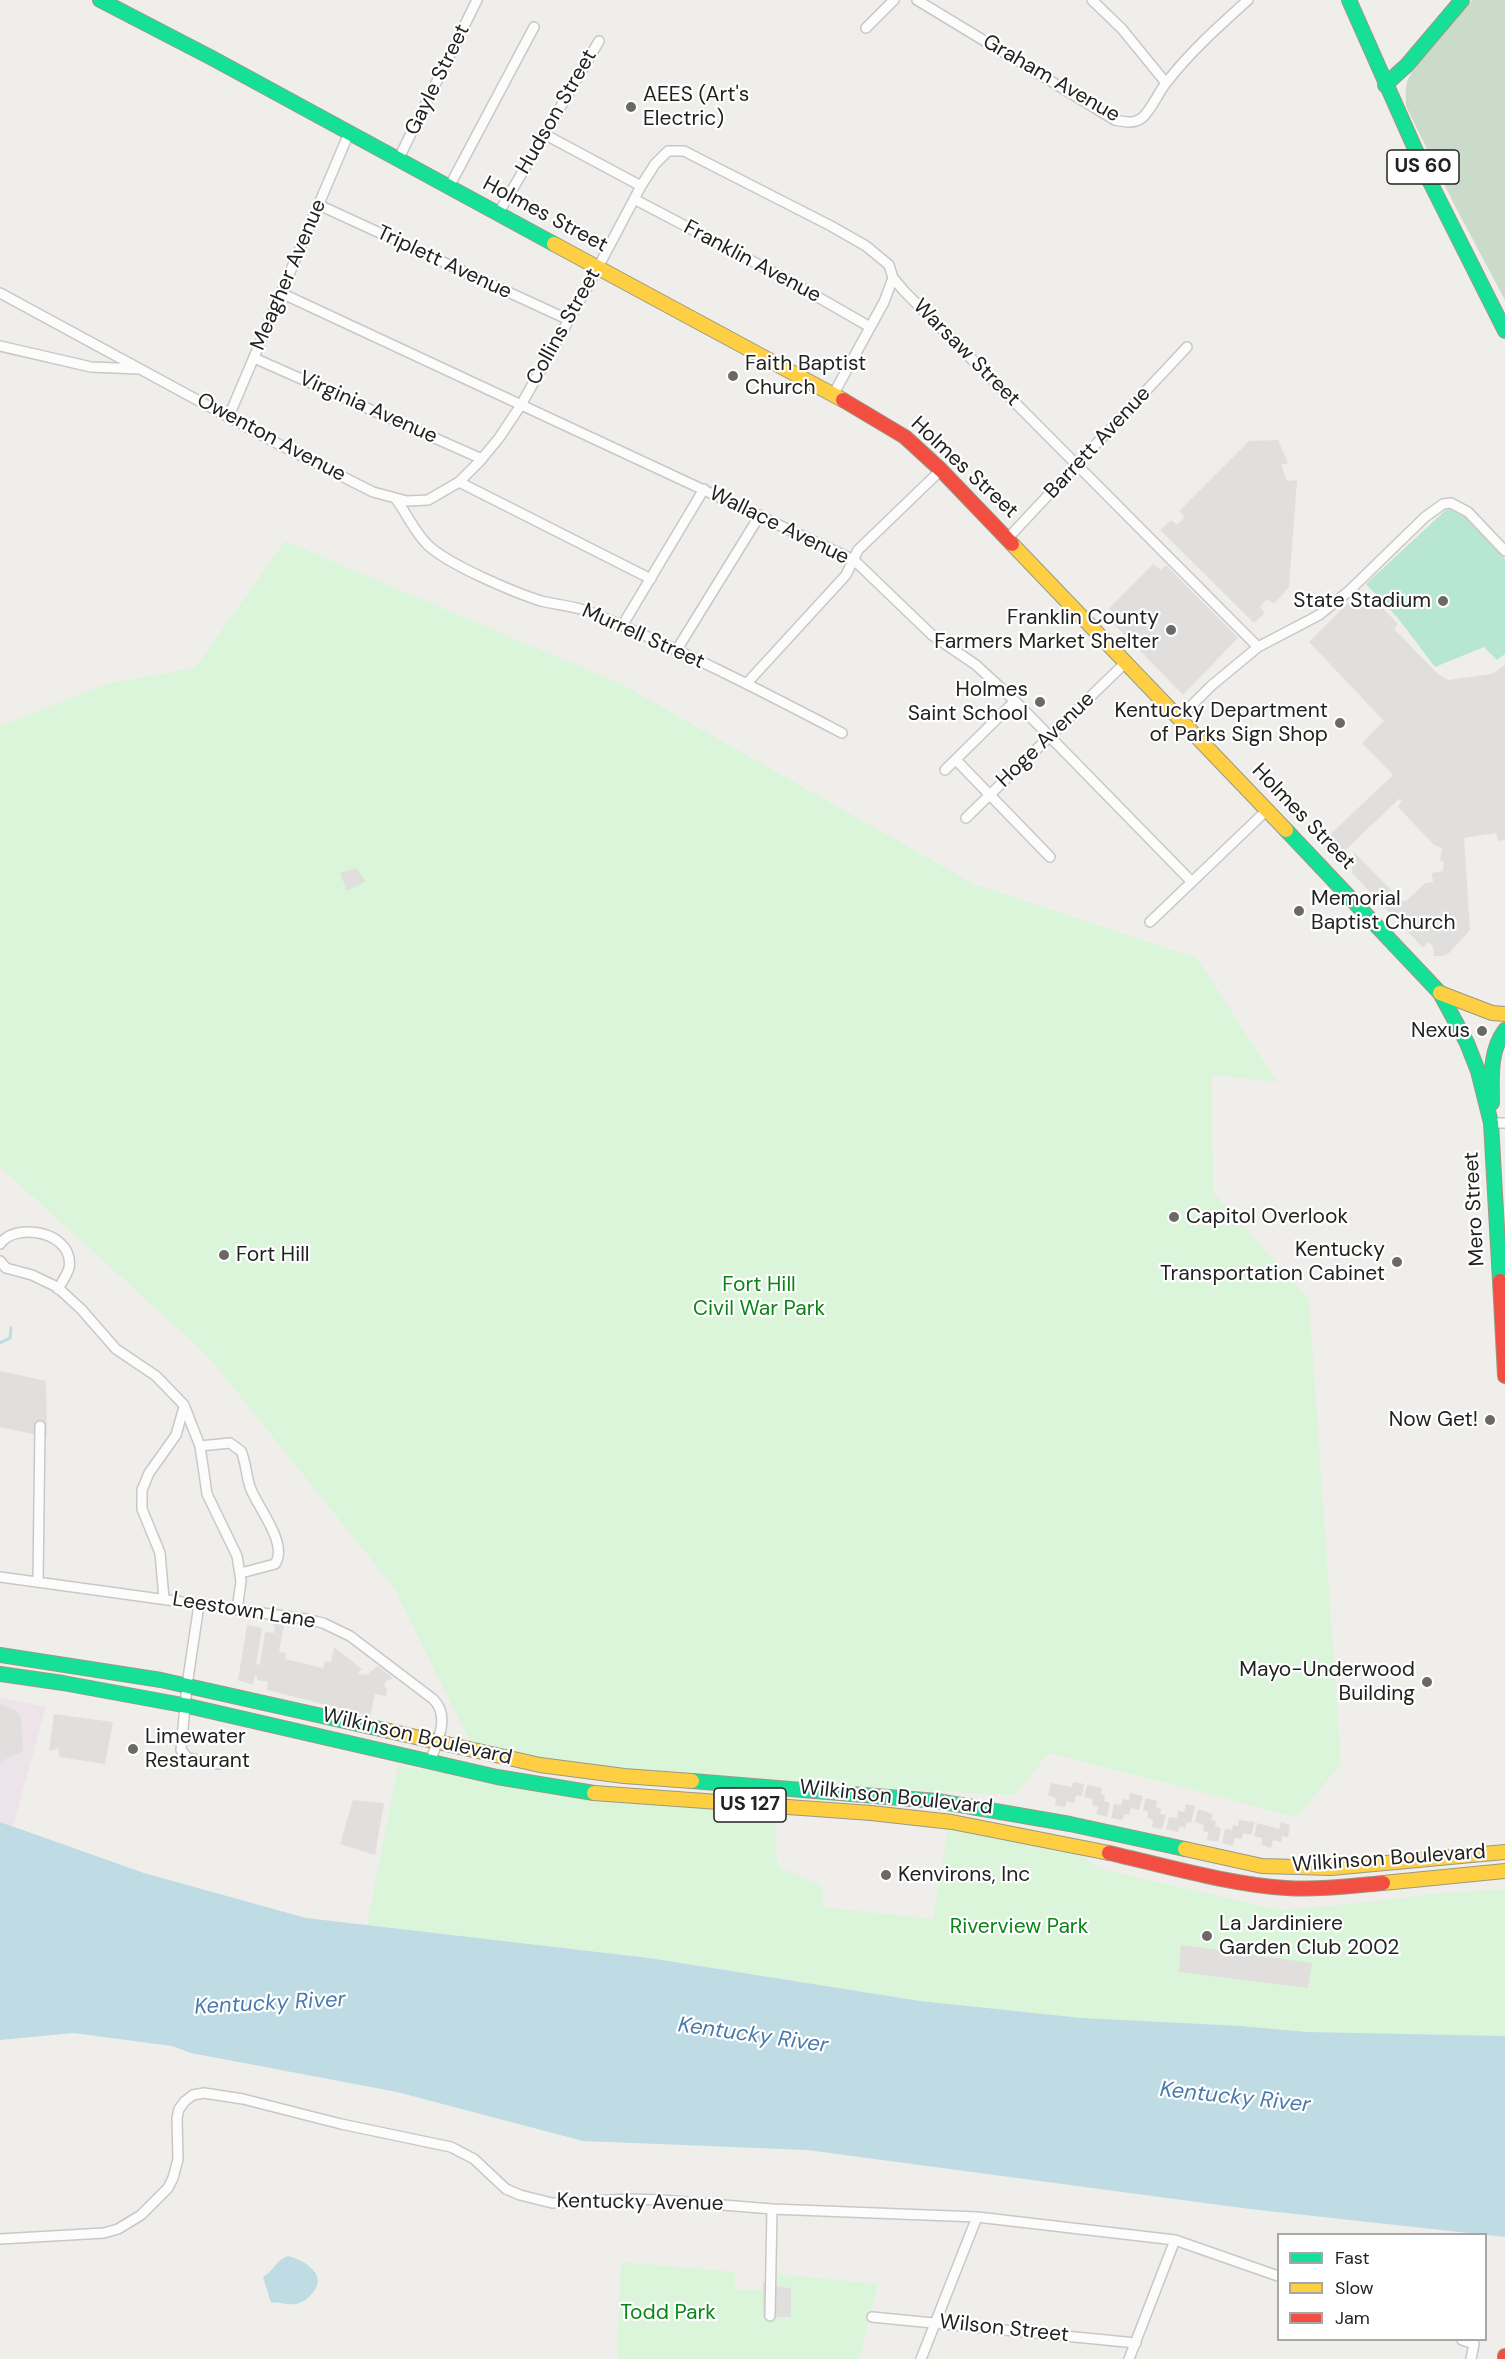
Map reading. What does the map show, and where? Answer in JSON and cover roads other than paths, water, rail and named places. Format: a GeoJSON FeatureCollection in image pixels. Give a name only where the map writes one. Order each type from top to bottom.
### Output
{"type":"FeatureCollection","features":[{"type":"Feature","properties":{"kind":"main road","name":"Holmes Street"},"geometry":{"type":"LineString","coordinates":[[100,0],[213,58],[899,433],[941,470],[1008,538],[1440,993],[1467,1043]]}},
{"type":"Feature","properties":{"kind":"main road","name":"US 60"},"geometry":{"type":"LineString","coordinates":[[1349,0],[1428,178],[1505,331]]}},
{"type":"Feature","properties":{"kind":"main road"},"geometry":{"type":"LineString","coordinates":[[1385,84],[1407,65],[1462,0]]}},
{"type":"Feature","properties":{"kind":"main road"},"geometry":{"type":"LineString","coordinates":[[1440,993],[1480,1009],[1505,1014]]}},
{"type":"Feature","properties":{"kind":"main road"},"geometry":{"type":"LineString","coordinates":[[1498,1123],[1493,1053],[1497,1040],[1505,1030]]}},
{"type":"Feature","properties":{"kind":"main road","name":"Mero Street"},"geometry":{"type":"LineString","coordinates":[[1467,1043],[1498,1123],[1505,1376]]}},
{"type":"Feature","properties":{"kind":"main road","name":"Wilkinson Boulevard"},"geometry":{"type":"LineString","coordinates":[[0,1655],[107,1670],[188,1685],[540,1765],[596,1773],[853,1793],[964,1805],[1070,1824],[1262,1866],[1331,1868],[1505,1852]]}},
{"type":"Feature","properties":{"kind":"main road","name":"Wilkinson Boulevard"},"geometry":{"type":"LineString","coordinates":[[0,1674],[111,1690],[186,1705],[497,1777],[584,1792],[871,1813],[961,1824],[1068,1843],[1237,1881],[1286,1888],[1331,1888],[1505,1871]]}},
{"type":"Feature","properties":{"kind":"street","name":"Gayle Street"},"geometry":{"type":"LineString","coordinates":[[398,160],[477,0]]}},
{"type":"Feature","properties":{"kind":"street"},"geometry":{"type":"LineString","coordinates":[[866,28],[894,0]]}},
{"type":"Feature","properties":{"kind":"street","name":"Graham Avenue"},"geometry":{"type":"LineString","coordinates":[[917,0],[1115,120],[1133,122],[1142,118],[1166,83],[1209,35],[1248,0]]}},
{"type":"Feature","properties":{"kind":"street"},"geometry":{"type":"LineString","coordinates":[[1092,0],[1122,29],[1166,83]]}},
{"type":"Feature","properties":{"kind":"street"},"geometry":{"type":"LineString","coordinates":[[449,187],[534,27]]}},
{"type":"Feature","properties":{"kind":"street","name":"Hudson Street"},"geometry":{"type":"LineString","coordinates":[[498,214],[599,41]]}},
{"type":"Feature","properties":{"kind":"street","name":"Meagher Avenue"},"geometry":{"type":"LineString","coordinates":[[229,416],[349,133]]}},
{"type":"Feature","properties":{"kind":"street"},"geometry":{"type":"LineString","coordinates":[[544,134],[640,186]]}},
{"type":"Feature","properties":{"kind":"street","name":"Warsaw Street"},"geometry":{"type":"LineString","coordinates":[[640,186],[668,151],[684,151],[866,246],[889,265],[893,278],[934,322],[1258,647]]}},
{"type":"Feature","properties":{"kind":"street","name":"Collins Street"},"geometry":{"type":"LineString","coordinates":[[521,405],[598,268],[640,186]]}},
{"type":"Feature","properties":{"kind":"street","name":"Franklin Avenue"},"geometry":{"type":"LineString","coordinates":[[634,199],[790,281],[870,327]]}},
{"type":"Feature","properties":{"kind":"street","name":"Triplett Avenue"},"geometry":{"type":"LineString","coordinates":[[318,205],[569,320]]}},
{"type":"Feature","properties":{"kind":"street"},"geometry":{"type":"LineString","coordinates":[[833,395],[884,302],[893,278]]}},
{"type":"Feature","properties":{"kind":"street","name":"Owenton Avenue"},"geometry":{"type":"LineString","coordinates":[[0,293],[282,446],[373,492],[396,499],[428,500],[459,482],[499,438],[521,405]]}},
{"type":"Feature","properties":{"kind":"street","name":"Wallace Avenue"},"geometry":{"type":"LineString","coordinates":[[282,293],[854,560],[932,635],[976,665],[1015,701],[1192,882]]}},
{"type":"Feature","properties":{"kind":"street"},"geometry":{"type":"LineString","coordinates":[[0,346],[91,367],[142,369]]}},
{"type":"Feature","properties":{"kind":"street","name":"Barrett Avenue"},"geometry":{"type":"LineString","coordinates":[[1008,538],[1187,347]]}},
{"type":"Feature","properties":{"kind":"street","name":"Virginia Avenue"},"geometry":{"type":"LineString","coordinates":[[254,358],[482,459]]}},
{"type":"Feature","properties":{"kind":"street"},"geometry":{"type":"LineString","coordinates":[[747,683],[846,575],[858,550],[941,470]]}},
{"type":"Feature","properties":{"kind":"street"},"geometry":{"type":"LineString","coordinates":[[459,482],[651,579]]}},
{"type":"Feature","properties":{"kind":"street"},"geometry":{"type":"LineString","coordinates":[[622,626],[704,489]]}},
{"type":"Feature","properties":{"kind":"street","name":"Murrell Street"},"geometry":{"type":"LineString","coordinates":[[396,499],[422,538],[438,552],[493,582],[550,603],[578,608],[622,626],[747,683],[842,733]]}},
{"type":"Feature","properties":{"kind":"street"},"geometry":{"type":"LineString","coordinates":[[1179,718],[1218,680],[1258,647],[1318,615],[1352,588],[1425,517],[1443,504],[1451,503],[1468,512],[1505,551]]}},
{"type":"Feature","properties":{"kind":"street"},"geometry":{"type":"LineString","coordinates":[[676,651],[760,515]]}},
{"type":"Feature","properties":{"kind":"street","name":"Hoge Avenue"},"geometry":{"type":"LineString","coordinates":[[966,818],[1126,662]]}},
{"type":"Feature","properties":{"kind":"street"},"geometry":{"type":"LineString","coordinates":[[945,770],[1015,701]]}},
{"type":"Feature","properties":{"kind":"street"},"geometry":{"type":"LineString","coordinates":[[956,760],[1050,857]]}},
{"type":"Feature","properties":{"kind":"street"},"geometry":{"type":"LineString","coordinates":[[1150,922],[1267,810]]}},
{"type":"Feature","properties":{"kind":"street"},"geometry":{"type":"LineString","coordinates":[[0,1244],[12,1235],[25,1233],[45,1235],[60,1241],[67,1249],[69,1263],[68,1271],[58,1288]]}},
{"type":"Feature","properties":{"kind":"street"},"geometry":{"type":"LineString","coordinates":[[3,1265],[32,1275],[58,1288],[81,1309],[116,1349],[156,1376],[184,1405],[200,1446],[207,1494],[237,1556],[241,1573],[237,1610]]}},
{"type":"Feature","properties":{"kind":"street"},"geometry":{"type":"LineString","coordinates":[[164,1599],[160,1553],[144,1515],[142,1490],[149,1473],[170,1445],[179,1426],[184,1405]]}},
{"type":"Feature","properties":{"kind":"street"},"geometry":{"type":"LineString","coordinates":[[38,1582],[40,1426]]}},
{"type":"Feature","properties":{"kind":"street"},"geometry":{"type":"LineString","coordinates":[[179,1426],[194,1429]]}},
{"type":"Feature","properties":{"kind":"street"},"geometry":{"type":"LineString","coordinates":[[200,1446],[230,1443],[241,1451],[252,1491],[277,1541],[279,1553],[275,1564],[241,1573]]}},
{"type":"Feature","properties":{"kind":"street","name":"Leestown Lane"},"geometry":{"type":"LineString","coordinates":[[0,1577],[323,1623],[350,1636],[437,1703],[442,1713],[442,1722],[430,1762]]}},
{"type":"Feature","properties":{"kind":"street"},"geometry":{"type":"LineString","coordinates":[[199,1605],[182,1740],[183,1753],[192,1759],[219,1764]]}},
{"type":"Feature","properties":{"kind":"street","name":"Kentucky Avenue"},"geometry":{"type":"LineString","coordinates":[[0,2239],[104,2232],[118,2229],[141,2215],[160,2197],[173,2178],[178,2159],[177,2118],[179,2109],[193,2095],[204,2093],[243,2099],[340,2124],[451,2147],[474,2159],[506,2189],[552,2204],[631,2199],[694,2201],[772,2209],[977,2217],[1175,2240],[1277,2276]]}},
{"type":"Feature","properties":{"kind":"street"},"geometry":{"type":"LineString","coordinates":[[770,2316],[772,2209]]}},
{"type":"Feature","properties":{"kind":"street"},"geometry":{"type":"LineString","coordinates":[[921,2359],[977,2217]]}},
{"type":"Feature","properties":{"kind":"street"},"geometry":{"type":"LineString","coordinates":[[1129,2359],[1175,2240]]}},
{"type":"Feature","properties":{"kind":"street","name":"Wilson Street"},"geometry":{"type":"LineString","coordinates":[[872,2317],[1136,2343]]}},
{"type":"Feature","properties":{"kind":"street"},"geometry":{"type":"LineString","coordinates":[[1465,2341],[1474,2344],[1471,2359]]}},
{"type":"Feature","properties":{"kind":"water","name":"Kentucky River"},"geometry":{"type":"Polygon","coordinates":[[[0,1822],[144,1873],[306,1918],[649,1958],[920,2001],[1082,2018],[1241,2026],[1307,2032],[1505,2036],[1505,2237],[1487,2235],[1487,2233],[1469,2233],[1250,2209],[807,2150],[583,2141],[397,2092],[191,2053],[172,2046],[73,2033],[0,2040],[0,1822]]]}},
{"type":"Feature","properties":{"kind":"water"},"geometry":{"type":"Polygon","coordinates":[[[288,2256],[307,2264],[312,2269],[318,2279],[317,2285],[311,2295],[301,2302],[271,2303],[263,2277],[288,2256]]]}},
{"type":"Feature","properties":{"kind":"waterway"},"geometry":{"type":"LineString","coordinates":[[0,1343],[10,1338],[11,1328]]}},
{"type":"Feature","properties":{"kind":"place","name":"AEES (Art's Electric)"},"geometry":{"type":"Point","coordinates":[631,107]}},
{"type":"Feature","properties":{"kind":"place","name":"Faith Baptist Church"},"geometry":{"type":"Point","coordinates":[733,376]}},
{"type":"Feature","properties":{"kind":"place","name":"State Stadium"},"geometry":{"type":"Point","coordinates":[1443,601]}},
{"type":"Feature","properties":{"kind":"place","name":"Franklin County Farmers Market Shelter"},"geometry":{"type":"Point","coordinates":[1171,630]}},
{"type":"Feature","properties":{"kind":"place","name":"Holmes Saint School"},"geometry":{"type":"Point","coordinates":[1040,702]}},
{"type":"Feature","properties":{"kind":"place","name":"Kentucky Department of Parks Sign Shop"},"geometry":{"type":"Point","coordinates":[1340,723]}},
{"type":"Feature","properties":{"kind":"place","name":"Memorial Baptist Church"},"geometry":{"type":"Point","coordinates":[1299,911]}},
{"type":"Feature","properties":{"kind":"place","name":"Nexus"},"geometry":{"type":"Point","coordinates":[1482,1031]}},
{"type":"Feature","properties":{"kind":"place","name":"Capitol Overlook"},"geometry":{"type":"Point","coordinates":[1174,1217]}},
{"type":"Feature","properties":{"kind":"place","name":"Fort Hill"},"geometry":{"type":"Point","coordinates":[224,1255]}},
{"type":"Feature","properties":{"kind":"place","name":"Kentucky Transportation Cabinet"},"geometry":{"type":"Point","coordinates":[1397,1262]}},
{"type":"Feature","properties":{"kind":"place","name":"Now Get!"},"geometry":{"type":"Point","coordinates":[1490,1420]}},
{"type":"Feature","properties":{"kind":"place","name":"Mayo-Underwood Building"},"geometry":{"type":"Point","coordinates":[1427,1682]}},
{"type":"Feature","properties":{"kind":"place","name":"Limewater Restaurant"},"geometry":{"type":"Point","coordinates":[133,1749]}},
{"type":"Feature","properties":{"kind":"place","name":"Kenvirons, Inc"},"geometry":{"type":"Point","coordinates":[886,1875]}},
{"type":"Feature","properties":{"kind":"place","name":"La Jardiniere Garden Club 2002"},"geometry":{"type":"Point","coordinates":[1207,1936]}},
{"type":"Feature","properties":{"kind":"park label","name":"Fort Hill Civil War Park"},"geometry":{"type":"Point","coordinates":[759,1297]}},
{"type":"Feature","properties":{"kind":"park label","name":"Riverview Park"},"geometry":{"type":"Point","coordinates":[1019,1927]}},
{"type":"Feature","properties":{"kind":"park label","name":"Todd Park"},"geometry":{"type":"Point","coordinates":[668,2313]}}]}
